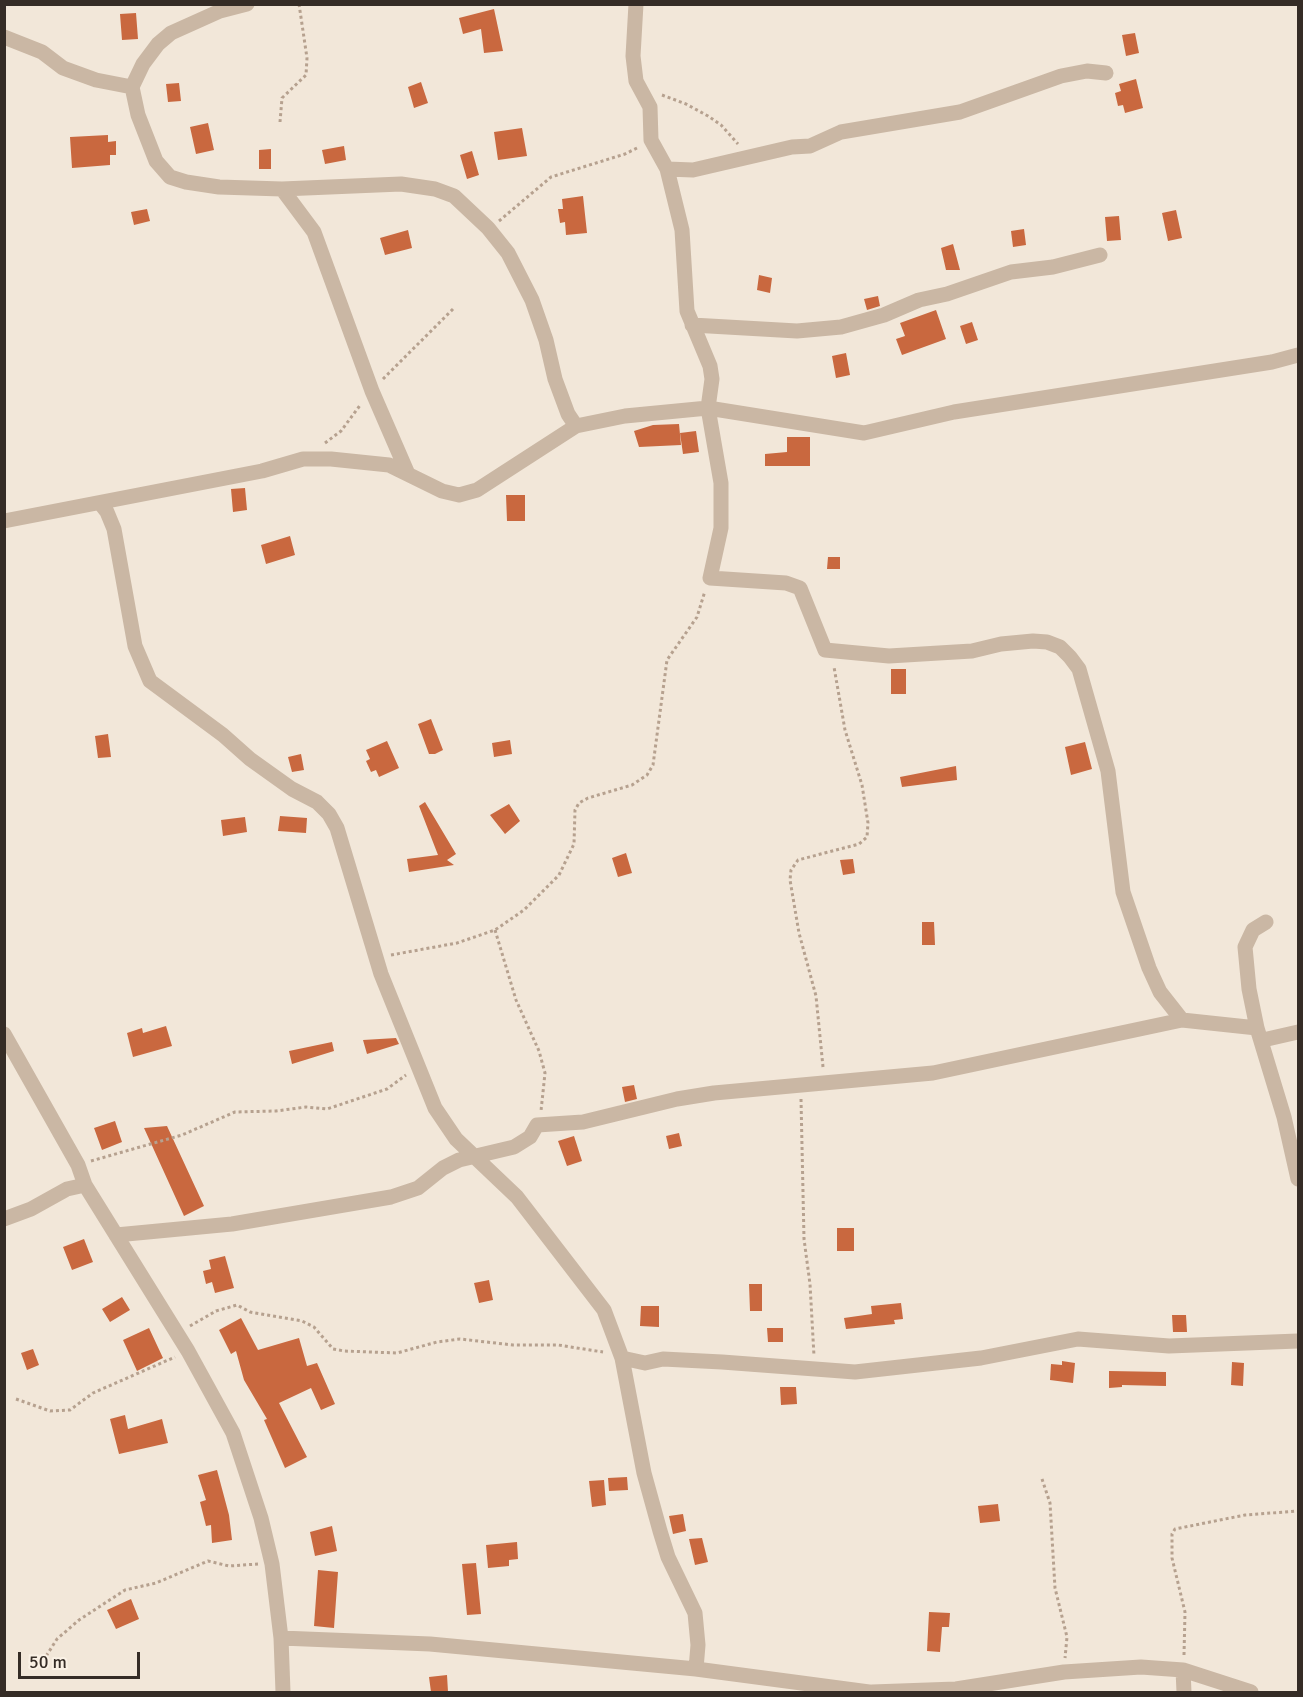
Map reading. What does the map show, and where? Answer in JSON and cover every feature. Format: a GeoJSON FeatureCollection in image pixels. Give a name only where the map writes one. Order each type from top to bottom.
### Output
{"type":"FeatureCollection","features":[{"type":"Feature","properties":{"kind":"street"},"geometry":{"type":"LineString","coordinates":[[247,4],[220,11],[171,33],[158,44],[143,64],[132,87],[138,115],[156,161],[170,177],[219,187],[282,189],[413,184],[454,196],[488,228],[508,253],[532,300],[546,340],[555,378],[568,414],[576,426]]}},
{"type":"Feature","properties":{"kind":"street"},"geometry":{"type":"LineString","coordinates":[[636,4],[634,71],[650,107],[651,140],[667,169],[682,230],[687,311],[710,366],[712,390],[708,408],[721,483],[721,528],[710,578],[786,583],[800,588],[825,650],[889,656],[972,651],[1001,644],[1033,641],[1047,642],[1060,647],[1079,669],[1108,771],[1127,910],[1160,992],[1182,1020]]}},
{"type":"Feature","properties":{"kind":"street"},"geometry":{"type":"LineString","coordinates":[[4,37],[42,52],[63,68],[96,80],[132,87]]}},
{"type":"Feature","properties":{"kind":"street"},"geometry":{"type":"LineString","coordinates":[[667,169],[693,170],[792,147],[810,146],[841,132],[960,112],[1061,76],[1088,71],[1106,73]]}},
{"type":"Feature","properties":{"kind":"street"},"geometry":{"type":"LineString","coordinates":[[282,189],[319,242],[372,391],[408,474]]}},
{"type":"Feature","properties":{"kind":"street"},"geometry":{"type":"LineString","coordinates":[[692,325],[797,331],[841,327],[884,315],[919,300],[947,294],[1011,272],[1053,267],[1100,255]]}},
{"type":"Feature","properties":{"kind":"street"},"geometry":{"type":"LineString","coordinates":[[4,521],[262,471],[303,459],[331,459],[389,465],[442,491],[459,495],[477,490],[576,426],[625,416],[708,408],[864,433],[954,412],[1272,362],[1299,355]]}},
{"type":"Feature","properties":{"kind":"street"},"geometry":{"type":"LineString","coordinates":[[100,503],[107,512],[114,529],[135,646],[150,681],[223,735],[250,759],[292,789],[317,802],[329,814],[337,828],[376,958],[435,1107],[456,1139],[517,1197],[604,1311],[622,1358],[644,1473],[660,1531],[668,1557],[695,1613],[698,1645],[696,1669]]}},
{"type":"Feature","properties":{"kind":"street"},"geometry":{"type":"LineString","coordinates":[[1266,922],[1253,930],[1245,947],[1249,989],[1299,1179]]}},
{"type":"Feature","properties":{"kind":"street"},"geometry":{"type":"LineString","coordinates":[[116,1236],[232,1224],[391,1197],[418,1188],[443,1168],[459,1160],[514,1147],[530,1137],[537,1125],[583,1122],[677,1099],[824,1082],[876,1080],[933,1073],[1182,1020],[1260,1034],[1299,1032]]}},
{"type":"Feature","properties":{"kind":"street"},"geometry":{"type":"LineString","coordinates":[[4,1034],[78,1165],[85,1185],[188,1351],[232,1433],[261,1518],[272,1564],[281,1638],[283,1692]]}},
{"type":"Feature","properties":{"kind":"street"},"geometry":{"type":"LineString","coordinates":[[4,1219],[31,1209],[67,1189],[85,1185]]}},
{"type":"Feature","properties":{"kind":"street"},"geometry":{"type":"LineString","coordinates":[[622,1358],[645,1363],[663,1359],[855,1372],[981,1358],[1078,1339],[1169,1347],[1299,1341]]}},
{"type":"Feature","properties":{"kind":"street"},"geometry":{"type":"LineString","coordinates":[[281,1638],[430,1644],[696,1669],[786,1687],[871,1692],[956,1689],[1064,1672],[1141,1667],[1183,1670],[1251,1692]]}},
{"type":"Feature","properties":{"kind":"street"},"geometry":{"type":"LineString","coordinates":[[1183,1670],[1184,1692]]}},
{"type":"Feature","properties":{"kind":"path"},"geometry":{"type":"LineString","coordinates":[[280,122],[282,98],[306,75],[307,58],[299,4]]}},
{"type":"Feature","properties":{"kind":"path"},"geometry":{"type":"LineString","coordinates":[[643,95],[666,96],[701,112],[721,125],[750,156]]}},
{"type":"Feature","properties":{"kind":"path"},"geometry":{"type":"LineString","coordinates":[[488,228],[551,177],[625,153],[651,140]]}},
{"type":"Feature","properties":{"kind":"path"},"geometry":{"type":"LineString","coordinates":[[303,459],[341,431],[372,391],[454,308]]}},
{"type":"Feature","properties":{"kind":"path"},"geometry":{"type":"LineString","coordinates":[[376,958],[457,943],[495,930],[524,910],[559,875],[574,844],[575,810],[579,803],[588,798],[632,785],[647,775],[653,765],[667,660],[697,617],[710,578]]}},
{"type":"Feature","properties":{"kind":"path"},"geometry":{"type":"LineString","coordinates":[[824,1082],[816,996],[799,933],[789,880],[791,870],[798,860],[859,844],[867,837],[868,823],[862,785],[845,730],[833,662],[825,650]]}},
{"type":"Feature","properties":{"kind":"path"},"geometry":{"type":"LineString","coordinates":[[495,930],[516,1000],[539,1051],[545,1073],[537,1125]]}},
{"type":"Feature","properties":{"kind":"path"},"geometry":{"type":"LineString","coordinates":[[78,1165],[182,1135],[235,1112],[276,1111],[306,1107],[327,1109],[387,1089],[400,1082],[417,1061]]}},
{"type":"Feature","properties":{"kind":"path"},"geometry":{"type":"LineString","coordinates":[[801,1085],[804,1239],[810,1284],[815,1368]]}},
{"type":"Feature","properties":{"kind":"path"},"geometry":{"type":"LineString","coordinates":[[177,1334],[216,1311],[237,1305],[250,1312],[302,1321],[314,1327],[333,1349],[344,1351],[398,1353],[436,1342],[460,1340],[558,1345],[603,1352],[622,1358]]}},
{"type":"Feature","properties":{"kind":"path"},"geometry":{"type":"LineString","coordinates":[[16,1399],[50,1411],[70,1410],[93,1393],[188,1351]]}},
{"type":"Feature","properties":{"kind":"path"},"geometry":{"type":"LineString","coordinates":[[1042,1479],[1050,1503],[1055,1588],[1067,1637],[1064,1672]]}},
{"type":"Feature","properties":{"kind":"path"},"geometry":{"type":"LineString","coordinates":[[1183,1670],[1185,1612],[1172,1558],[1172,1534],[1175,1529],[1245,1515],[1299,1511]]}},
{"type":"Feature","properties":{"kind":"path"},"geometry":{"type":"LineString","coordinates":[[43,1661],[57,1639],[79,1620],[125,1590],[156,1583],[208,1561],[229,1566],[272,1564]]}},
{"type":"Feature","properties":{"kind":"building"},"geometry":{"type":"Polygon","coordinates":[[[494,9],[503,51],[484,53],[481,29],[463,34],[459,18],[494,9]]]}},
{"type":"Feature","properties":{"kind":"building"},"geometry":{"type":"Polygon","coordinates":[[[136,13],[138,39],[122,40],[120,14],[136,13]]]}},
{"type":"Feature","properties":{"kind":"building"},"geometry":{"type":"Polygon","coordinates":[[[1135,33],[1139,53],[1126,56],[1122,35],[1135,33]]]}},
{"type":"Feature","properties":{"kind":"building"},"geometry":{"type":"Polygon","coordinates":[[[1136,79],[1143,108],[1125,113],[1123,105],[1118,106],[1115,93],[1121,91],[1119,84],[1136,79]]]}},
{"type":"Feature","properties":{"kind":"building"},"geometry":{"type":"Polygon","coordinates":[[[421,82],[428,103],[414,108],[408,87],[421,82]]]}},
{"type":"Feature","properties":{"kind":"building"},"geometry":{"type":"Polygon","coordinates":[[[179,83],[181,101],[168,102],[166,84],[179,83]]]}},
{"type":"Feature","properties":{"kind":"building"},"geometry":{"type":"Polygon","coordinates":[[[208,123],[214,150],[196,154],[190,127],[208,123]]]}},
{"type":"Feature","properties":{"kind":"building"},"geometry":{"type":"Polygon","coordinates":[[[522,128],[527,156],[498,160],[494,132],[522,128]]]}},
{"type":"Feature","properties":{"kind":"building"},"geometry":{"type":"Polygon","coordinates":[[[108,135],[108,142],[116,141],[116,155],[110,155],[110,165],[72,168],[70,137],[108,135]]]}},
{"type":"Feature","properties":{"kind":"building"},"geometry":{"type":"Polygon","coordinates":[[[344,146],[346,160],[325,164],[322,150],[344,146]]]}},
{"type":"Feature","properties":{"kind":"building"},"geometry":{"type":"Polygon","coordinates":[[[271,149],[271,169],[259,169],[259,150],[271,149]]]}},
{"type":"Feature","properties":{"kind":"building"},"geometry":{"type":"Polygon","coordinates":[[[472,151],[479,175],[467,179],[460,155],[472,151]]]}},
{"type":"Feature","properties":{"kind":"building"},"geometry":{"type":"Polygon","coordinates":[[[583,196],[587,233],[566,235],[565,222],[560,223],[558,209],[563,209],[562,199],[583,196]]]}},
{"type":"Feature","properties":{"kind":"building"},"geometry":{"type":"Polygon","coordinates":[[[147,209],[150,221],[134,225],[131,212],[147,209]]]}},
{"type":"Feature","properties":{"kind":"building"},"geometry":{"type":"Polygon","coordinates":[[[1176,210],[1182,238],[1168,241],[1162,213],[1176,210]]]}},
{"type":"Feature","properties":{"kind":"building"},"geometry":{"type":"Polygon","coordinates":[[[1119,216],[1121,240],[1107,241],[1105,217],[1119,216]]]}},
{"type":"Feature","properties":{"kind":"building"},"geometry":{"type":"Polygon","coordinates":[[[1024,229],[1026,245],[1013,247],[1011,231],[1024,229]]]}},
{"type":"Feature","properties":{"kind":"building"},"geometry":{"type":"Polygon","coordinates":[[[408,230],[412,248],[385,255],[380,238],[408,230]]]}},
{"type":"Feature","properties":{"kind":"building"},"geometry":{"type":"Polygon","coordinates":[[[953,244],[960,270],[946,270],[941,248],[953,244]]]}},
{"type":"Feature","properties":{"kind":"building"},"geometry":{"type":"Polygon","coordinates":[[[759,275],[772,278],[770,293],[757,290],[759,275]]]}},
{"type":"Feature","properties":{"kind":"building"},"geometry":{"type":"Polygon","coordinates":[[[878,296],[880,306],[867,310],[864,299],[878,296]]]}},
{"type":"Feature","properties":{"kind":"building"},"geometry":{"type":"Polygon","coordinates":[[[936,310],[946,339],[902,355],[896,339],[905,336],[900,323],[936,310]]]}},
{"type":"Feature","properties":{"kind":"building"},"geometry":{"type":"Polygon","coordinates":[[[972,322],[978,340],[966,344],[960,326],[972,322]]]}},
{"type":"Feature","properties":{"kind":"building"},"geometry":{"type":"Polygon","coordinates":[[[846,353],[850,375],[836,378],[832,356],[846,353]]]}},
{"type":"Feature","properties":{"kind":"building"},"geometry":{"type":"Polygon","coordinates":[[[679,424],[681,445],[639,447],[634,431],[653,425],[679,424]]]}},
{"type":"Feature","properties":{"kind":"building"},"geometry":{"type":"Polygon","coordinates":[[[696,431],[699,452],[683,454],[680,433],[696,431]]]}},
{"type":"Feature","properties":{"kind":"building"},"geometry":{"type":"Polygon","coordinates":[[[787,437],[810,437],[810,466],[765,466],[765,454],[787,452],[787,437]]]}},
{"type":"Feature","properties":{"kind":"building"},"geometry":{"type":"Polygon","coordinates":[[[245,488],[247,510],[233,512],[231,489],[245,488]]]}},
{"type":"Feature","properties":{"kind":"building"},"geometry":{"type":"Polygon","coordinates":[[[506,495],[525,495],[525,521],[507,521],[506,495]]]}},
{"type":"Feature","properties":{"kind":"building"},"geometry":{"type":"Polygon","coordinates":[[[290,536],[295,555],[266,564],[261,545],[290,536]]]}},
{"type":"Feature","properties":{"kind":"building"},"geometry":{"type":"Polygon","coordinates":[[[828,557],[840,557],[840,569],[827,569],[828,557]]]}},
{"type":"Feature","properties":{"kind":"building"},"geometry":{"type":"Polygon","coordinates":[[[891,669],[906,669],[906,694],[891,694],[891,669]]]}},
{"type":"Feature","properties":{"kind":"building"},"geometry":{"type":"Polygon","coordinates":[[[431,719],[443,750],[435,754],[429,754],[418,724],[431,719]]]}},
{"type":"Feature","properties":{"kind":"building"},"geometry":{"type":"Polygon","coordinates":[[[108,734],[111,757],[98,758],[95,736],[108,734]]]}},
{"type":"Feature","properties":{"kind":"building"},"geometry":{"type":"Polygon","coordinates":[[[510,740],[512,754],[494,757],[492,743],[510,740]]]}},
{"type":"Feature","properties":{"kind":"building"},"geometry":{"type":"Polygon","coordinates":[[[387,741],[399,768],[379,777],[376,770],[371,772],[366,761],[370,759],[366,750],[387,741]]]}},
{"type":"Feature","properties":{"kind":"building"},"geometry":{"type":"Polygon","coordinates":[[[1085,742],[1092,769],[1071,775],[1065,747],[1085,742]]]}},
{"type":"Feature","properties":{"kind":"building"},"geometry":{"type":"Polygon","coordinates":[[[301,754],[304,770],[292,772],[288,757],[301,754]]]}},
{"type":"Feature","properties":{"kind":"building"},"geometry":{"type":"Polygon","coordinates":[[[956,766],[957,780],[902,787],[900,777],[956,766]]]}},
{"type":"Feature","properties":{"kind":"building"},"geometry":{"type":"Polygon","coordinates":[[[425,802],[456,854],[447,860],[454,865],[409,872],[407,859],[438,855],[419,806],[425,802]]]}},
{"type":"Feature","properties":{"kind":"building"},"geometry":{"type":"Polygon","coordinates":[[[509,804],[520,821],[505,834],[490,815],[509,804]]]}},
{"type":"Feature","properties":{"kind":"building"},"geometry":{"type":"Polygon","coordinates":[[[280,816],[307,818],[306,833],[278,831],[280,816]]]}},
{"type":"Feature","properties":{"kind":"building"},"geometry":{"type":"Polygon","coordinates":[[[245,817],[247,832],[223,836],[221,820],[245,817]]]}},
{"type":"Feature","properties":{"kind":"building"},"geometry":{"type":"Polygon","coordinates":[[[626,853],[632,873],[618,877],[612,858],[626,853]]]}},
{"type":"Feature","properties":{"kind":"building"},"geometry":{"type":"Polygon","coordinates":[[[853,859],[855,873],[843,875],[840,860],[853,859]]]}},
{"type":"Feature","properties":{"kind":"building"},"geometry":{"type":"Polygon","coordinates":[[[922,922],[934,922],[935,945],[922,945],[922,922]]]}},
{"type":"Feature","properties":{"kind":"building"},"geometry":{"type":"Polygon","coordinates":[[[166,1026],[172,1046],[133,1057],[127,1033],[142,1028],[143,1033],[166,1026]]]}},
{"type":"Feature","properties":{"kind":"building"},"geometry":{"type":"Polygon","coordinates":[[[396,1038],[399,1044],[367,1054],[363,1040],[396,1038]]]}},
{"type":"Feature","properties":{"kind":"building"},"geometry":{"type":"Polygon","coordinates":[[[332,1042],[334,1051],[292,1064],[289,1051],[332,1042]]]}},
{"type":"Feature","properties":{"kind":"building"},"geometry":{"type":"Polygon","coordinates":[[[634,1085],[637,1099],[625,1102],[622,1087],[634,1085]]]}},
{"type":"Feature","properties":{"kind":"building"},"geometry":{"type":"Polygon","coordinates":[[[115,1121],[122,1142],[102,1150],[94,1128],[115,1121]]]}},
{"type":"Feature","properties":{"kind":"building"},"geometry":{"type":"Polygon","coordinates":[[[167,1126],[204,1206],[184,1216],[144,1128],[167,1126]]]}},
{"type":"Feature","properties":{"kind":"building"},"geometry":{"type":"Polygon","coordinates":[[[679,1133],[682,1146],[669,1149],[666,1136],[679,1133]]]}},
{"type":"Feature","properties":{"kind":"building"},"geometry":{"type":"Polygon","coordinates":[[[574,1136],[582,1161],[567,1166],[558,1141],[574,1136]]]}},
{"type":"Feature","properties":{"kind":"building"},"geometry":{"type":"Polygon","coordinates":[[[837,1228],[854,1228],[854,1251],[837,1251],[837,1228]]]}},
{"type":"Feature","properties":{"kind":"building"},"geometry":{"type":"Polygon","coordinates":[[[84,1239],[93,1262],[72,1270],[63,1247],[84,1239]]]}},
{"type":"Feature","properties":{"kind":"building"},"geometry":{"type":"Polygon","coordinates":[[[225,1256],[234,1288],[215,1293],[212,1282],[206,1284],[203,1271],[211,1269],[209,1260],[225,1256]]]}},
{"type":"Feature","properties":{"kind":"building"},"geometry":{"type":"Polygon","coordinates":[[[489,1280],[493,1300],[479,1303],[474,1283],[489,1280]]]}},
{"type":"Feature","properties":{"kind":"building"},"geometry":{"type":"Polygon","coordinates":[[[749,1284],[762,1284],[762,1311],[750,1311],[749,1284]]]}},
{"type":"Feature","properties":{"kind":"building"},"geometry":{"type":"Polygon","coordinates":[[[122,1297],[130,1310],[110,1322],[102,1309],[122,1297]]]}},
{"type":"Feature","properties":{"kind":"building"},"geometry":{"type":"Polygon","coordinates":[[[901,1303],[903,1319],[894,1320],[895,1324],[846,1329],[844,1318],[872,1314],[871,1306],[901,1303]]]}},
{"type":"Feature","properties":{"kind":"building"},"geometry":{"type":"Polygon","coordinates":[[[641,1306],[659,1306],[659,1327],[640,1326],[641,1306]]]}},
{"type":"Feature","properties":{"kind":"building"},"geometry":{"type":"Polygon","coordinates":[[[1172,1315],[1186,1315],[1187,1332],[1173,1332],[1172,1315]]]}},
{"type":"Feature","properties":{"kind":"building"},"geometry":{"type":"Polygon","coordinates":[[[241,1318],[258,1350],[299,1338],[307,1366],[317,1363],[335,1404],[321,1410],[311,1388],[279,1403],[307,1457],[285,1468],[264,1420],[267,1419],[244,1380],[236,1351],[231,1354],[219,1330],[241,1318]]]}},
{"type":"Feature","properties":{"kind":"building"},"geometry":{"type":"Polygon","coordinates":[[[149,1328],[163,1358],[137,1371],[123,1340],[149,1328]]]}},
{"type":"Feature","properties":{"kind":"building"},"geometry":{"type":"Polygon","coordinates":[[[767,1328],[783,1328],[783,1342],[768,1342],[767,1328]]]}},
{"type":"Feature","properties":{"kind":"building"},"geometry":{"type":"Polygon","coordinates":[[[33,1349],[39,1365],[27,1370],[21,1353],[33,1349]]]}},
{"type":"Feature","properties":{"kind":"building"},"geometry":{"type":"Polygon","coordinates":[[[1062,1361],[1075,1363],[1073,1383],[1050,1380],[1051,1364],[1062,1365],[1062,1361]]]}},
{"type":"Feature","properties":{"kind":"building"},"geometry":{"type":"Polygon","coordinates":[[[1232,1362],[1244,1363],[1243,1386],[1231,1385],[1232,1362]]]}},
{"type":"Feature","properties":{"kind":"building"},"geometry":{"type":"Polygon","coordinates":[[[1109,1371],[1166,1372],[1166,1386],[1122,1385],[1122,1387],[1109,1388],[1109,1371]]]}},
{"type":"Feature","properties":{"kind":"building"},"geometry":{"type":"Polygon","coordinates":[[[780,1387],[796,1387],[797,1404],[781,1405],[780,1387]]]}},
{"type":"Feature","properties":{"kind":"building"},"geometry":{"type":"Polygon","coordinates":[[[125,1415],[128,1429],[162,1419],[168,1443],[119,1454],[110,1419],[125,1415]]]}},
{"type":"Feature","properties":{"kind":"building"},"geometry":{"type":"Polygon","coordinates":[[[217,1470],[229,1515],[232,1540],[212,1543],[211,1525],[206,1526],[200,1502],[206,1500],[198,1475],[217,1470]]]}},
{"type":"Feature","properties":{"kind":"building"},"geometry":{"type":"Polygon","coordinates":[[[627,1477],[628,1490],[609,1491],[608,1478],[627,1477]]]}},
{"type":"Feature","properties":{"kind":"building"},"geometry":{"type":"Polygon","coordinates":[[[604,1480],[606,1505],[592,1507],[589,1481],[604,1480]]]}},
{"type":"Feature","properties":{"kind":"building"},"geometry":{"type":"Polygon","coordinates":[[[998,1504],[1000,1521],[980,1523],[978,1506],[998,1504]]]}},
{"type":"Feature","properties":{"kind":"building"},"geometry":{"type":"Polygon","coordinates":[[[683,1514],[686,1531],[673,1534],[669,1516],[683,1514]]]}},
{"type":"Feature","properties":{"kind":"building"},"geometry":{"type":"Polygon","coordinates":[[[332,1526],[337,1551],[315,1556],[310,1532],[332,1526]]]}},
{"type":"Feature","properties":{"kind":"building"},"geometry":{"type":"Polygon","coordinates":[[[702,1538],[708,1562],[695,1565],[689,1539],[702,1538]]]}},
{"type":"Feature","properties":{"kind":"building"},"geometry":{"type":"Polygon","coordinates":[[[517,1542],[518,1559],[509,1560],[509,1566],[488,1568],[486,1545],[517,1542]]]}},
{"type":"Feature","properties":{"kind":"building"},"geometry":{"type":"Polygon","coordinates":[[[476,1563],[481,1614],[467,1615],[462,1564],[476,1563]]]}},
{"type":"Feature","properties":{"kind":"building"},"geometry":{"type":"Polygon","coordinates":[[[318,1570],[338,1572],[334,1628],[314,1626],[318,1570]]]}},
{"type":"Feature","properties":{"kind":"building"},"geometry":{"type":"Polygon","coordinates":[[[131,1599],[139,1619],[116,1629],[107,1610],[131,1599]]]}},
{"type":"Feature","properties":{"kind":"building"},"geometry":{"type":"Polygon","coordinates":[[[929,1612],[950,1613],[949,1627],[942,1627],[940,1652],[927,1651],[929,1612]]]}},
{"type":"Feature","properties":{"kind":"building"},"geometry":{"type":"Polygon","coordinates":[[[447,1675],[448,1692],[431,1692],[429,1677],[447,1675]]]}}]}
